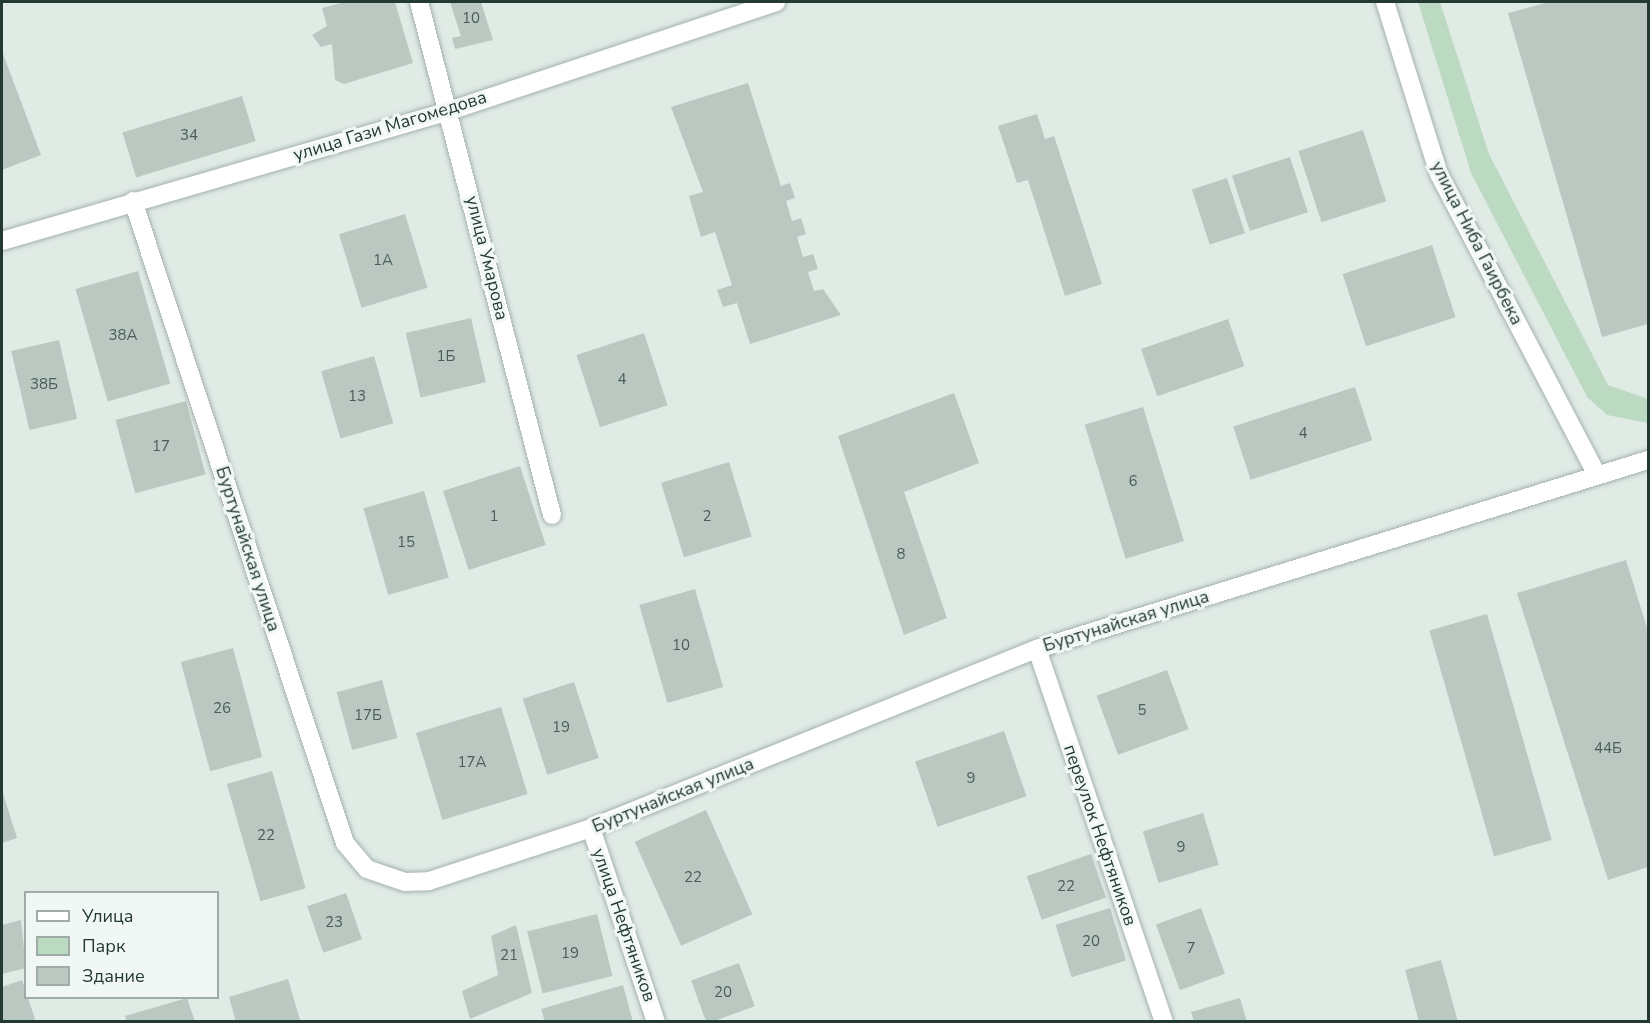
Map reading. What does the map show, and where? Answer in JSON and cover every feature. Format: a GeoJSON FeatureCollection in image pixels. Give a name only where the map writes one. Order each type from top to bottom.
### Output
{"type":"FeatureCollection","features":[{"type":"Feature","properties":{"kind":"street","name":"улица Умарова"},"geometry":{"type":"LineString","coordinates":[[419,2],[552,515]]}},
{"type":"Feature","properties":{"kind":"street","name":"улица Гази Магомедова"},"geometry":{"type":"LineString","coordinates":[[2,241],[133,201],[449,111],[776,2]]}},
{"type":"Feature","properties":{"kind":"street","name":"улица Ниба Гаирбека"},"geometry":{"type":"LineString","coordinates":[[1385,2],[1439,174],[1596,474]]}},
{"type":"Feature","properties":{"kind":"street","name":"Буртунайская улица"},"geometry":{"type":"LineString","coordinates":[[133,201],[345,843],[367,869],[405,882],[429,881],[591,828],[1037,649],[1596,474],[1648,460]]}},
{"type":"Feature","properties":{"kind":"street","name":"переулок Нефтяников"},"geometry":{"type":"LineString","coordinates":[[1037,649],[1164,1022]]}},
{"type":"Feature","properties":{"kind":"street","name":"улица Нефтяников"},"geometry":{"type":"LineString","coordinates":[[591,828],[656,1022]]}},
{"type":"Feature","properties":{"kind":"green space"},"geometry":{"type":"Polygon","coordinates":[[[1418,2],[1440,2],[1489,154],[1608,385],[1648,399],[1648,423],[1607,415],[1587,397],[1471,173],[1418,2]]]}},
{"type":"Feature","properties":{"kind":"building"},"geometry":{"type":"Polygon","coordinates":[[[345,2],[395,2],[413,63],[344,84],[335,80],[332,44],[321,47],[312,35],[327,26],[322,8],[345,2]]]}},
{"type":"Feature","properties":{"kind":"building"},"geometry":{"type":"Polygon","coordinates":[[[450,2],[481,2],[493,40],[455,49],[452,38],[461,36],[450,2]]]}},
{"type":"Feature","properties":{"kind":"building"},"geometry":{"type":"Polygon","coordinates":[[[1549,2],[1648,2],[1648,324],[1602,337],[1508,13],[1549,2]]]}},
{"type":"Feature","properties":{"kind":"building"},"geometry":{"type":"Polygon","coordinates":[[[2,51],[41,155],[2,170],[2,51]]]}},
{"type":"Feature","properties":{"kind":"building"},"geometry":{"type":"Polygon","coordinates":[[[748,83],[781,186],[790,183],[795,198],[786,201],[792,221],[801,218],[806,234],[797,237],[803,257],[813,254],[818,269],[808,272],[814,291],[823,289],[841,315],[750,344],[737,303],[723,307],[717,290],[732,285],[715,232],[701,237],[689,196],[703,192],[671,107],[748,83]]]}},
{"type":"Feature","properties":{"kind":"building"},"geometry":{"type":"Polygon","coordinates":[[[242,96],[256,141],[136,177],[122,133],[242,96]]]}},
{"type":"Feature","properties":{"kind":"building"},"geometry":{"type":"Polygon","coordinates":[[[1037,114],[1045,139],[1054,136],[1102,284],[1065,296],[1028,180],[1017,183],[998,126],[1037,114]]]}},
{"type":"Feature","properties":{"kind":"building"},"geometry":{"type":"Polygon","coordinates":[[[1363,130],[1386,201],[1322,222],[1298,151],[1363,130]]]}},
{"type":"Feature","properties":{"kind":"building"},"geometry":{"type":"Polygon","coordinates":[[[1290,157],[1308,212],[1250,231],[1232,176],[1290,157]]]}},
{"type":"Feature","properties":{"kind":"building"},"geometry":{"type":"Polygon","coordinates":[[[1227,178],[1245,233],[1210,245],[1192,189],[1227,178]]]}},
{"type":"Feature","properties":{"kind":"building"},"geometry":{"type":"Polygon","coordinates":[[[405,214],[428,288],[362,308],[339,234],[405,214]]]}},
{"type":"Feature","properties":{"kind":"building"},"geometry":{"type":"Polygon","coordinates":[[[1432,245],[1455,317],[1366,346],[1343,274],[1432,245]]]}},
{"type":"Feature","properties":{"kind":"building"},"geometry":{"type":"Polygon","coordinates":[[[138,271],[170,383],[108,401],[76,289],[138,271]]]}},
{"type":"Feature","properties":{"kind":"building"},"geometry":{"type":"Polygon","coordinates":[[[471,318],[486,382],[421,397],[406,333],[471,318]]]}},
{"type":"Feature","properties":{"kind":"building"},"geometry":{"type":"Polygon","coordinates":[[[1228,319],[1244,366],[1157,396],[1141,349],[1228,319]]]}},
{"type":"Feature","properties":{"kind":"building"},"geometry":{"type":"Polygon","coordinates":[[[644,333],[667,405],[600,427],[576,355],[644,333]]]}},
{"type":"Feature","properties":{"kind":"building"},"geometry":{"type":"Polygon","coordinates":[[[59,340],[77,419],[29,430],[11,351],[59,340]]]}},
{"type":"Feature","properties":{"kind":"building"},"geometry":{"type":"Polygon","coordinates":[[[374,356],[393,423],[340,438],[321,371],[374,356]]]}},
{"type":"Feature","properties":{"kind":"building"},"geometry":{"type":"Polygon","coordinates":[[[1355,387],[1372,440],[1251,480],[1233,427],[1355,387]]]}},
{"type":"Feature","properties":{"kind":"building"},"geometry":{"type":"Polygon","coordinates":[[[954,393],[979,463],[904,492],[947,618],[904,635],[838,436],[954,393]]]}},
{"type":"Feature","properties":{"kind":"building"},"geometry":{"type":"Polygon","coordinates":[[[186,401],[206,474],[135,493],[115,420],[186,401]]]}},
{"type":"Feature","properties":{"kind":"building"},"geometry":{"type":"Polygon","coordinates":[[[1143,407],[1184,541],[1126,559],[1085,425],[1143,407]]]}},
{"type":"Feature","properties":{"kind":"building"},"geometry":{"type":"Polygon","coordinates":[[[729,462],[752,537],[684,557],[661,483],[729,462]]]}},
{"type":"Feature","properties":{"kind":"building"},"geometry":{"type":"Polygon","coordinates":[[[520,466],[546,545],[469,570],[443,491],[520,466]]]}},
{"type":"Feature","properties":{"kind":"building"},"geometry":{"type":"Polygon","coordinates":[[[424,491],[449,578],[388,595],[363,508],[424,491]]]}},
{"type":"Feature","properties":{"kind":"building"},"geometry":{"type":"Polygon","coordinates":[[[1626,560],[1648,631],[1648,867],[1608,880],[1517,593],[1626,560]]]}},
{"type":"Feature","properties":{"kind":"building"},"geometry":{"type":"Polygon","coordinates":[[[695,589],[723,687],[667,703],[639,605],[695,589]]]}},
{"type":"Feature","properties":{"kind":"building"},"geometry":{"type":"Polygon","coordinates":[[[1487,614],[1552,840],[1494,856],[1429,631],[1487,614]]]}},
{"type":"Feature","properties":{"kind":"building"},"geometry":{"type":"Polygon","coordinates":[[[233,648],[262,757],[210,771],[181,662],[233,648]]]}},
{"type":"Feature","properties":{"kind":"building"},"geometry":{"type":"Polygon","coordinates":[[[1167,670],[1189,729],[1118,755],[1097,696],[1167,670]]]}},
{"type":"Feature","properties":{"kind":"building"},"geometry":{"type":"Polygon","coordinates":[[[382,680],[398,738],[352,750],[337,692],[382,680]]]}},
{"type":"Feature","properties":{"kind":"building"},"geometry":{"type":"Polygon","coordinates":[[[574,682],[599,758],[547,775],[523,699],[574,682]]]}},
{"type":"Feature","properties":{"kind":"building"},"geometry":{"type":"Polygon","coordinates":[[[501,707],[528,794],[442,820],[416,733],[501,707]]]}},
{"type":"Feature","properties":{"kind":"building"},"geometry":{"type":"Polygon","coordinates":[[[1004,731],[1026,796],[938,827],[915,762],[1004,731]]]}},
{"type":"Feature","properties":{"kind":"building"},"geometry":{"type":"Polygon","coordinates":[[[272,771],[306,888],[260,901],[227,784],[272,771]]]}},
{"type":"Feature","properties":{"kind":"building"},"geometry":{"type":"Polygon","coordinates":[[[2,790],[17,838],[2,843],[2,790]]]}},
{"type":"Feature","properties":{"kind":"building"},"geometry":{"type":"Polygon","coordinates":[[[706,810],[752,914],[681,946],[635,842],[706,810]]]}},
{"type":"Feature","properties":{"kind":"building"},"geometry":{"type":"Polygon","coordinates":[[[1203,813],[1219,865],[1159,883],[1143,831],[1203,813]]]}},
{"type":"Feature","properties":{"kind":"building"},"geometry":{"type":"Polygon","coordinates":[[[1091,854],[1106,897],[1042,920],[1027,876],[1091,854]]]}},
{"type":"Feature","properties":{"kind":"building"},"geometry":{"type":"Polygon","coordinates":[[[346,893],[362,939],[323,953],[307,906],[346,893]]]}},
{"type":"Feature","properties":{"kind":"building"},"geometry":{"type":"Polygon","coordinates":[[[1110,908],[1126,961],[1072,977],[1055,925],[1110,908]]]}},
{"type":"Feature","properties":{"kind":"building"},"geometry":{"type":"Polygon","coordinates":[[[1201,908],[1225,974],[1180,990],[1156,924],[1201,908]]]}},
{"type":"Feature","properties":{"kind":"building"},"geometry":{"type":"Polygon","coordinates":[[[597,914],[612,976],[543,994],[527,931],[597,914]]]}},
{"type":"Feature","properties":{"kind":"building"},"geometry":{"type":"Polygon","coordinates":[[[21,920],[24,968],[2,974],[2,925],[21,920]]]}},
{"type":"Feature","properties":{"kind":"building"},"geometry":{"type":"Polygon","coordinates":[[[516,925],[532,993],[470,1019],[462,991],[498,975],[491,936],[516,925]]]}},
{"type":"Feature","properties":{"kind":"building"},"geometry":{"type":"Polygon","coordinates":[[[1441,960],[1458,1022],[1419,1022],[1405,970],[1441,960]]]}},
{"type":"Feature","properties":{"kind":"building"},"geometry":{"type":"Polygon","coordinates":[[[739,963],[755,1006],[706,1022],[691,980],[739,963]]]}},
{"type":"Feature","properties":{"kind":"building"},"geometry":{"type":"Polygon","coordinates":[[[288,979],[300,1020],[236,1022],[229,997],[288,979]]]}},
{"type":"Feature","properties":{"kind":"building"},"geometry":{"type":"Polygon","coordinates":[[[22,980],[24,999],[28,999],[36,1022],[2,1022],[2,987],[22,980]]]}},
{"type":"Feature","properties":{"kind":"building"},"geometry":{"type":"Polygon","coordinates":[[[623,985],[633,1022],[545,1022],[541,1009],[623,985]]]}},
{"type":"Feature","properties":{"kind":"building"},"geometry":{"type":"Polygon","coordinates":[[[1240,998],[1247,1022],[1194,1022],[1191,1012],[1240,998]]]}},
{"type":"Feature","properties":{"kind":"building"},"geometry":{"type":"Polygon","coordinates":[[[187,999],[195,1022],[127,1022],[125,1016],[187,999]]]}}]}
